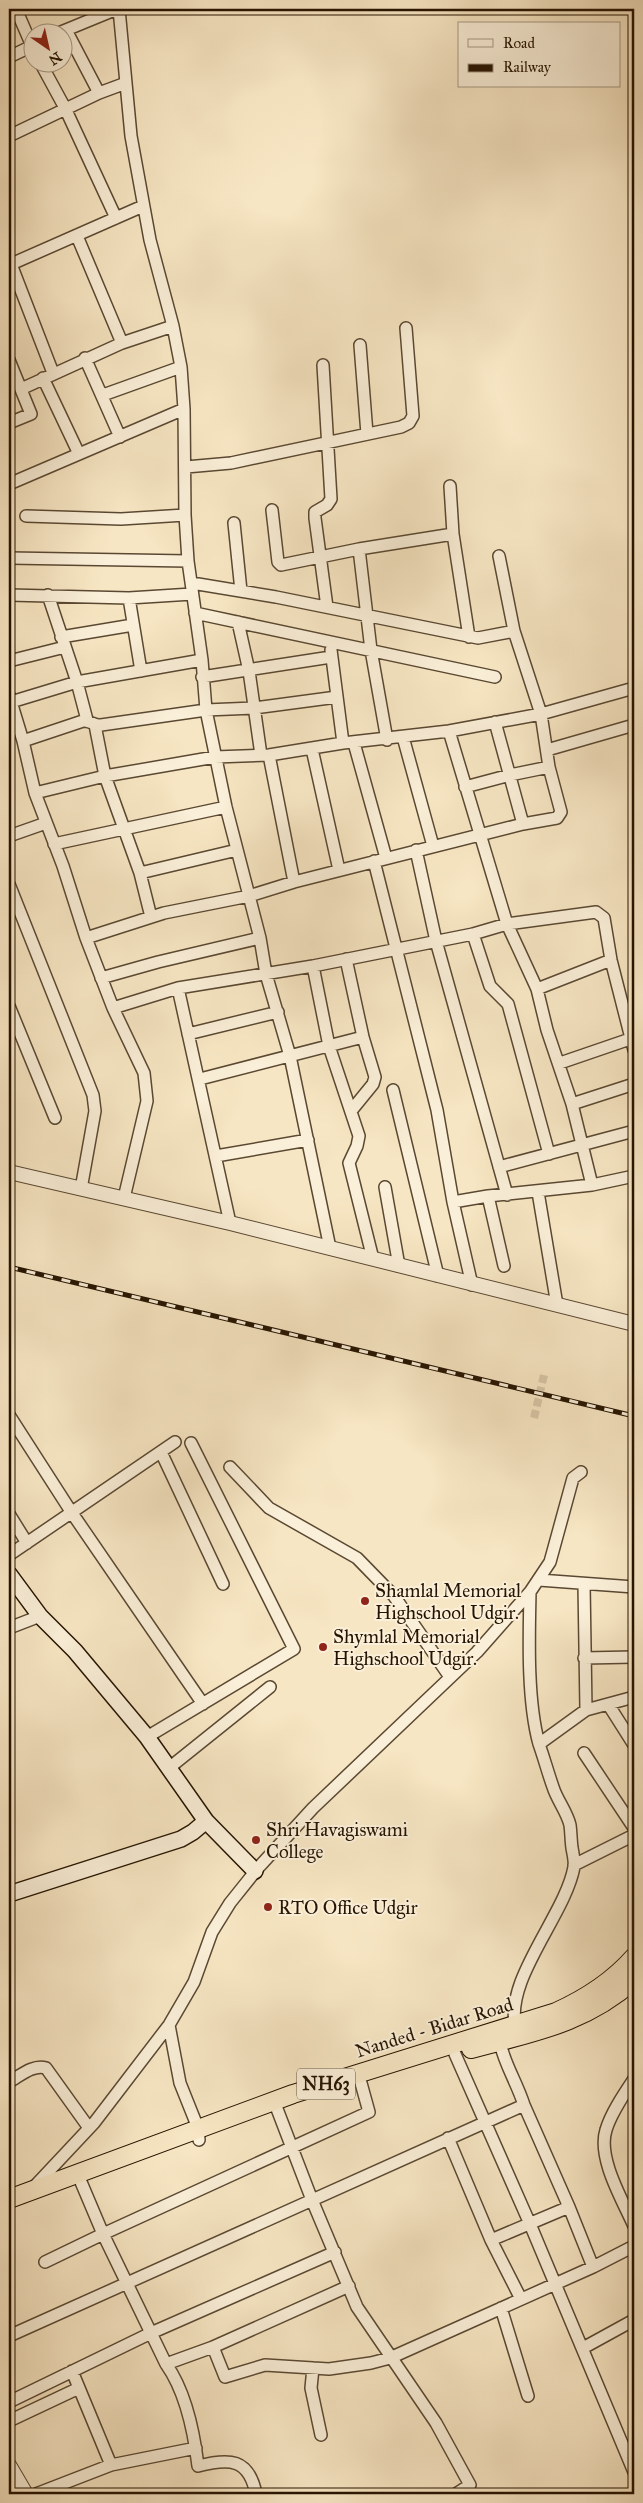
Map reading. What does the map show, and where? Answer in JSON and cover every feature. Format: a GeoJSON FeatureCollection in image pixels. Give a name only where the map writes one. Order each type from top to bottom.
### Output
{"type":"FeatureCollection","features":[{"type":"Feature","properties":{"kind":"highway","name":"Nanded - Bidar Road"},"geometry":{"type":"LineString","coordinates":[[276,2106],[361,2084],[455,2054],[500,2043],[516,2030],[584,1999],[607,1984],[634,1957]]}},
{"type":"Feature","properties":{"kind":"highway","name":"Nanded - Bidar Road"},"geometry":{"type":"LineString","coordinates":[[9,2199],[30,2190],[199,2134],[276,2106],[516,2030],[578,2018],[596,2010],[634,1980]]}},
{"type":"Feature","properties":{"kind":"highway","name":"Nanded - Bidar Road"},"geometry":{"type":"LineString","coordinates":[[9,2207],[80,2182],[199,2134]]}},
{"type":"Feature","properties":{"kind":"main road"},"geometry":{"type":"LineString","coordinates":[[9,1574],[40,1616],[75,1651],[147,1737],[206,1820],[255,1871]]}},
{"type":"Feature","properties":{"kind":"main road"},"geometry":{"type":"LineString","coordinates":[[9,1894],[181,1839],[193,1832],[206,1820]]}},
{"type":"Feature","properties":{"kind":"street"},"geometry":{"type":"LineString","coordinates":[[16,9],[22,23]]}},
{"type":"Feature","properties":{"kind":"street"},"geometry":{"type":"LineString","coordinates":[[72,27],[118,9],[131,136],[150,240],[173,326],[180,367],[184,409],[185,515],[188,561],[202,660],[206,710],[226,808],[260,938],[266,974],[290,1056],[330,1248]]}},
{"type":"Feature","properties":{"kind":"street"},"geometry":{"type":"LineString","coordinates":[[72,47],[98,93]]}},
{"type":"Feature","properties":{"kind":"street"},"geometry":{"type":"LineString","coordinates":[[9,57],[22,51]]}},
{"type":"Feature","properties":{"kind":"street"},"geometry":{"type":"LineString","coordinates":[[45,72],[65,108],[116,218]]}},
{"type":"Feature","properties":{"kind":"street"},"geometry":{"type":"LineString","coordinates":[[9,136],[98,93],[126,83]]}},
{"type":"Feature","properties":{"kind":"street"},"geometry":{"type":"LineString","coordinates":[[79,454],[48,375],[9,262],[77,236],[144,206]]}},
{"type":"Feature","properties":{"kind":"street"},"geometry":{"type":"LineString","coordinates":[[77,236],[122,343]]}},
{"type":"Feature","properties":{"kind":"street"},"geometry":{"type":"LineString","coordinates":[[21,389],[85,358],[173,326]]}},
{"type":"Feature","properties":{"kind":"street"},"geometry":{"type":"LineString","coordinates":[[186,467],[231,462],[401,427],[410,423],[413,416],[406,328]]}},
{"type":"Feature","properties":{"kind":"street"},"geometry":{"type":"LineString","coordinates":[[360,345],[367,434]]}},
{"type":"Feature","properties":{"kind":"street"},"geometry":{"type":"LineString","coordinates":[[85,358],[120,437]]}},
{"type":"Feature","properties":{"kind":"street"},"geometry":{"type":"LineString","coordinates":[[9,360],[31,414],[9,423]]}},
{"type":"Feature","properties":{"kind":"street"},"geometry":{"type":"LineString","coordinates":[[323,365],[329,442],[330,498],[327,504],[315,512],[315,518],[327,608]]}},
{"type":"Feature","properties":{"kind":"street"},"geometry":{"type":"LineString","coordinates":[[103,396],[180,367]]}},
{"type":"Feature","properties":{"kind":"street"},"geometry":{"type":"LineString","coordinates":[[9,484],[184,409]]}},
{"type":"Feature","properties":{"kind":"street"},"geometry":{"type":"LineString","coordinates":[[450,486],[453,534],[469,637]]}},
{"type":"Feature","properties":{"kind":"street"},"geometry":{"type":"LineString","coordinates":[[272,510],[278,562],[284,565],[359,549],[453,534]]}},
{"type":"Feature","properties":{"kind":"street"},"geometry":{"type":"LineString","coordinates":[[26,516],[121,519],[185,515]]}},
{"type":"Feature","properties":{"kind":"street"},"geometry":{"type":"LineString","coordinates":[[234,523],[241,591]]}},
{"type":"Feature","properties":{"kind":"street"},"geometry":{"type":"LineString","coordinates":[[359,549],[371,650],[387,740]]}},
{"type":"Feature","properties":{"kind":"street"},"geometry":{"type":"LineString","coordinates":[[86,938],[151,917],[248,896],[416,850],[523,824],[556,818],[561,815],[549,767],[541,714],[514,631],[499,556]]}},
{"type":"Feature","properties":{"kind":"street"},"geometry":{"type":"LineString","coordinates":[[9,558],[188,561]]}},
{"type":"Feature","properties":{"kind":"street"},"geometry":{"type":"LineString","coordinates":[[9,595],[129,598],[192,589],[241,591],[469,637],[485,638],[514,631]]}},
{"type":"Feature","properties":{"kind":"street"},"geometry":{"type":"LineString","coordinates":[[48,595],[91,723],[105,776],[140,873],[151,917]]}},
{"type":"Feature","properties":{"kind":"street"},"geometry":{"type":"LineString","coordinates":[[129,598],[141,671]]}},
{"type":"Feature","properties":{"kind":"street"},"geometry":{"type":"LineString","coordinates":[[195,613],[495,677]]}},
{"type":"Feature","properties":{"kind":"street"},"geometry":{"type":"LineString","coordinates":[[238,622],[249,671],[254,708],[294,882]]}},
{"type":"Feature","properties":{"kind":"street"},"geometry":{"type":"LineString","coordinates":[[9,661],[63,642],[133,625]]}},
{"type":"Feature","properties":{"kind":"street"},"geometry":{"type":"LineString","coordinates":[[331,641],[331,657],[337,696],[348,743],[386,858]]}},
{"type":"Feature","properties":{"kind":"street"},"geometry":{"type":"LineString","coordinates":[[202,677],[331,657]]}},
{"type":"Feature","properties":{"kind":"street"},"geometry":{"type":"LineString","coordinates":[[124,1198],[147,1100],[144,1073],[113,1008],[86,938],[35,793],[23,741],[10,698],[77,682],[202,660]]}},
{"type":"Feature","properties":{"kind":"street"},"geometry":{"type":"LineString","coordinates":[[35,793],[105,776],[215,757],[265,755],[449,731],[541,714],[634,688]]}},
{"type":"Feature","properties":{"kind":"street"},"geometry":{"type":"LineString","coordinates":[[23,741],[91,723],[206,710],[254,708],[337,696]]}},
{"type":"Feature","properties":{"kind":"street"},"geometry":{"type":"LineString","coordinates":[[495,722],[523,824]]}},
{"type":"Feature","properties":{"kind":"street"},"geometry":{"type":"LineString","coordinates":[[547,750],[634,725]]}},
{"type":"Feature","properties":{"kind":"street"},"geometry":{"type":"LineString","coordinates":[[449,731],[507,924],[538,989],[547,1030],[560,1063],[572,1104],[592,1185]]}},
{"type":"Feature","properties":{"kind":"street"},"geometry":{"type":"LineString","coordinates":[[403,737],[433,846]]}},
{"type":"Feature","properties":{"kind":"street"},"geometry":{"type":"LineString","coordinates":[[312,749],[339,870]]}},
{"type":"Feature","properties":{"kind":"street"},"geometry":{"type":"LineString","coordinates":[[465,787],[549,767]]}},
{"type":"Feature","properties":{"kind":"street"},"geometry":{"type":"LineString","coordinates":[[54,844],[226,808]]}},
{"type":"Feature","properties":{"kind":"street"},"geometry":{"type":"LineString","coordinates":[[9,836],[46,823]]}},
{"type":"Feature","properties":{"kind":"street"},"geometry":{"type":"LineString","coordinates":[[140,873],[237,850]]}},
{"type":"Feature","properties":{"kind":"street"},"geometry":{"type":"LineString","coordinates":[[416,850],[436,941],[507,1195]]}},
{"type":"Feature","properties":{"kind":"street"},"geometry":{"type":"LineString","coordinates":[[374,861],[437,1110],[453,1202],[472,1285]]}},
{"type":"Feature","properties":{"kind":"street"},"geometry":{"type":"LineString","coordinates":[[9,884],[93,1095],[95,1112],[81,1188]]}},
{"type":"Feature","properties":{"kind":"street"},"geometry":{"type":"LineString","coordinates":[[113,1008],[178,988],[314,966],[473,934],[507,924],[596,912],[604,918],[611,960],[630,1019],[632,1044],[560,1063]]}},
{"type":"Feature","properties":{"kind":"street"},"geometry":{"type":"LineString","coordinates":[[473,934],[490,986],[508,1004],[549,1154]]}},
{"type":"Feature","properties":{"kind":"street"},"geometry":{"type":"LineString","coordinates":[[101,978],[158,962],[260,938]]}},
{"type":"Feature","properties":{"kind":"street"},"geometry":{"type":"LineString","coordinates":[[346,959],[374,1077],[373,1084],[351,1111]]}},
{"type":"Feature","properties":{"kind":"street"},"geometry":{"type":"LineString","coordinates":[[538,989],[611,960]]}},
{"type":"Feature","properties":{"kind":"street"},"geometry":{"type":"LineString","coordinates":[[314,966],[329,1046],[359,1136],[357,1146],[349,1163],[373,1259]]}},
{"type":"Feature","properties":{"kind":"street"},"geometry":{"type":"LineString","coordinates":[[178,988],[200,1079],[230,1223]]}},
{"type":"Feature","properties":{"kind":"street"},"geometry":{"type":"LineString","coordinates":[[9,1006],[55,1118]]}},
{"type":"Feature","properties":{"kind":"street"},"geometry":{"type":"LineString","coordinates":[[188,1034],[278,1012]]}},
{"type":"Feature","properties":{"kind":"street"},"geometry":{"type":"LineString","coordinates":[[200,1079],[363,1037]]}},
{"type":"Feature","properties":{"kind":"street"},"geometry":{"type":"LineString","coordinates":[[572,1104],[634,1084]]}},
{"type":"Feature","properties":{"kind":"street"},"geometry":{"type":"LineString","coordinates":[[393,1090],[438,1276]]}},
{"type":"Feature","properties":{"kind":"street"},"geometry":{"type":"LineString","coordinates":[[500,1167],[634,1131]]}},
{"type":"Feature","properties":{"kind":"street"},"geometry":{"type":"LineString","coordinates":[[216,1156],[308,1140]]}},
{"type":"Feature","properties":{"kind":"street"},"geometry":{"type":"LineString","coordinates":[[9,1172],[230,1223],[634,1324]]}},
{"type":"Feature","properties":{"kind":"street"},"geometry":{"type":"LineString","coordinates":[[453,1202],[488,1196],[592,1185],[634,1176]]}},
{"type":"Feature","properties":{"kind":"street"},"geometry":{"type":"LineString","coordinates":[[385,1187],[399,1266]]}},
{"type":"Feature","properties":{"kind":"street"},"geometry":{"type":"LineString","coordinates":[[538,1192],[557,1305]]}},
{"type":"Feature","properties":{"kind":"street"},"geometry":{"type":"LineString","coordinates":[[488,1196],[504,1266]]}},
{"type":"Feature","properties":{"kind":"street"},"geometry":{"type":"LineString","coordinates":[[9,1415],[72,1513],[203,1704]]}},
{"type":"Feature","properties":{"kind":"street"},"geometry":{"type":"LineString","coordinates":[[9,1555],[175,1442]]}},
{"type":"Feature","properties":{"kind":"street"},"geometry":{"type":"LineString","coordinates":[[147,1737],[294,1649],[191,1443]]}},
{"type":"Feature","properties":{"kind":"street"},"geometry":{"type":"LineString","coordinates":[[162,1452],[223,1584]]}},
{"type":"Feature","properties":{"kind":"street"},"geometry":{"type":"LineString","coordinates":[[230,1467],[269,1508],[357,1558],[394,1596],[450,1677]]}},
{"type":"Feature","properties":{"kind":"street"},"geometry":{"type":"LineString","coordinates":[[30,2190],[89,2128],[169,2025],[194,1982],[212,1932],[230,1903],[255,1871],[314,1808],[477,1652],[530,1592],[550,1562],[573,1478],[581,1472]]}},
{"type":"Feature","properties":{"kind":"street"},"geometry":{"type":"LineString","coordinates":[[9,1514],[27,1543]]}},
{"type":"Feature","properties":{"kind":"street"},"geometry":{"type":"LineString","coordinates":[[539,1580],[634,1587]]}},
{"type":"Feature","properties":{"kind":"street"},"geometry":{"type":"LineString","coordinates":[[584,1584],[586,1710]]}},
{"type":"Feature","properties":{"kind":"street"},"geometry":{"type":"LineString","coordinates":[[516,2030],[516,2004],[523,1979],[533,1955],[556,1916],[574,1865],[570,1824],[553,1788],[539,1744],[529,1657],[530,1592]]}},
{"type":"Feature","properties":{"kind":"street"},"geometry":{"type":"LineString","coordinates":[[9,1628],[40,1616]]}},
{"type":"Feature","properties":{"kind":"street"},"geometry":{"type":"LineString","coordinates":[[584,1658],[634,1657]]}},
{"type":"Feature","properties":{"kind":"street"},"geometry":{"type":"LineString","coordinates":[[169,1768],[270,1687]]}},
{"type":"Feature","properties":{"kind":"street"},"geometry":{"type":"LineString","coordinates":[[539,1744],[586,1710],[634,1697]]}},
{"type":"Feature","properties":{"kind":"street"},"geometry":{"type":"LineString","coordinates":[[608,1704],[634,1745]]}},
{"type":"Feature","properties":{"kind":"street"},"geometry":{"type":"LineString","coordinates":[[584,1753],[634,1828]]}},
{"type":"Feature","properties":{"kind":"street"},"geometry":{"type":"LineString","coordinates":[[574,1865],[634,1835]]}},
{"type":"Feature","properties":{"kind":"street"},"geometry":{"type":"LineString","coordinates":[[169,2025],[180,2083],[199,2134]]}},
{"type":"Feature","properties":{"kind":"street"},"geometry":{"type":"LineString","coordinates":[[500,2043],[503,2058],[516,2083],[593,2267]]}},
{"type":"Feature","properties":{"kind":"street"},"geometry":{"type":"LineString","coordinates":[[455,2054],[530,2224],[634,2472]]}},
{"type":"Feature","properties":{"kind":"street"},"geometry":{"type":"LineString","coordinates":[[9,2082],[32,2069],[40,2066],[46,2068],[89,2128]]}},
{"type":"Feature","properties":{"kind":"street"},"geometry":{"type":"LineString","coordinates":[[634,2079],[606,2131],[605,2150],[610,2171],[634,2226]]}},
{"type":"Feature","properties":{"kind":"street"},"geometry":{"type":"LineString","coordinates":[[46,2262],[370,2112],[361,2084]]}},
{"type":"Feature","properties":{"kind":"street"},"geometry":{"type":"LineString","coordinates":[[627,2090],[634,2101]]}},
{"type":"Feature","properties":{"kind":"street"},"geometry":{"type":"LineString","coordinates":[[9,2336],[524,2105]]}},
{"type":"Feature","properties":{"kind":"street"},"geometry":{"type":"LineString","coordinates":[[276,2106],[312,2200],[358,2307],[390,2358],[436,2423],[473,2490],[456,2494]]}},
{"type":"Feature","properties":{"kind":"street"},"geometry":{"type":"LineString","coordinates":[[448,2138],[492,2240],[521,2299]]}},
{"type":"Feature","properties":{"kind":"street"},"geometry":{"type":"LineString","coordinates":[[80,2182],[150,2333],[166,2364],[176,2378],[196,2448],[198,2466],[220,2460],[232,2461],[253,2478],[256,2494]]}},
{"type":"Feature","properties":{"kind":"street"},"geometry":{"type":"LineString","coordinates":[[492,2240],[569,2207]]}},
{"type":"Feature","properties":{"kind":"street"},"geometry":{"type":"LineString","coordinates":[[213,2347],[225,2377],[265,2365],[329,2369],[371,2363],[390,2358],[593,2267],[634,2246]]}},
{"type":"Feature","properties":{"kind":"street"},"geometry":{"type":"LineString","coordinates":[[9,2402],[150,2333],[335,2252]]}},
{"type":"Feature","properties":{"kind":"street"},"geometry":{"type":"LineString","coordinates":[[166,2364],[213,2347],[349,2286]]}},
{"type":"Feature","properties":{"kind":"street"},"geometry":{"type":"LineString","coordinates":[[501,2308],[528,2396]]}},
{"type":"Feature","properties":{"kind":"street"},"geometry":{"type":"LineString","coordinates":[[583,2348],[634,2320]]}},
{"type":"Feature","properties":{"kind":"street"},"geometry":{"type":"LineString","coordinates":[[313,2368],[312,2388],[322,2434]]}},
{"type":"Feature","properties":{"kind":"street"},"geometry":{"type":"LineString","coordinates":[[72,2371],[111,2465]]}},
{"type":"Feature","properties":{"kind":"street"},"geometry":{"type":"LineString","coordinates":[[9,2421],[79,2388]]}},
{"type":"Feature","properties":{"kind":"street"},"geometry":{"type":"LineString","coordinates":[[36,2494],[111,2465],[196,2448]]}},
{"type":"Feature","properties":{"kind":"street"},"geometry":{"type":"LineString","coordinates":[[9,2465],[26,2494]]}},
{"type":"Feature","properties":{"kind":"tunnel"},"geometry":{"type":"LineString","coordinates":[[534,1418],[544,1375]]}},
{"type":"Feature","properties":{"kind":"railway"},"geometry":{"type":"LineString","coordinates":[[9,1267],[634,1416]]}},
{"type":"Feature","properties":{"kind":"place","name":"Shamlal Memorial Highschool Udgir."},"geometry":{"type":"Point","coordinates":[365,1601]}},
{"type":"Feature","properties":{"kind":"place","name":"Shymlal Memorial Highschool Udgir."},"geometry":{"type":"Point","coordinates":[323,1647]}},
{"type":"Feature","properties":{"kind":"place","name":"Shri Havagiswami College"},"geometry":{"type":"Point","coordinates":[256,1840]}},
{"type":"Feature","properties":{"kind":"place","name":"RTO Office Udgir"},"geometry":{"type":"Point","coordinates":[268,1907]}}]}
